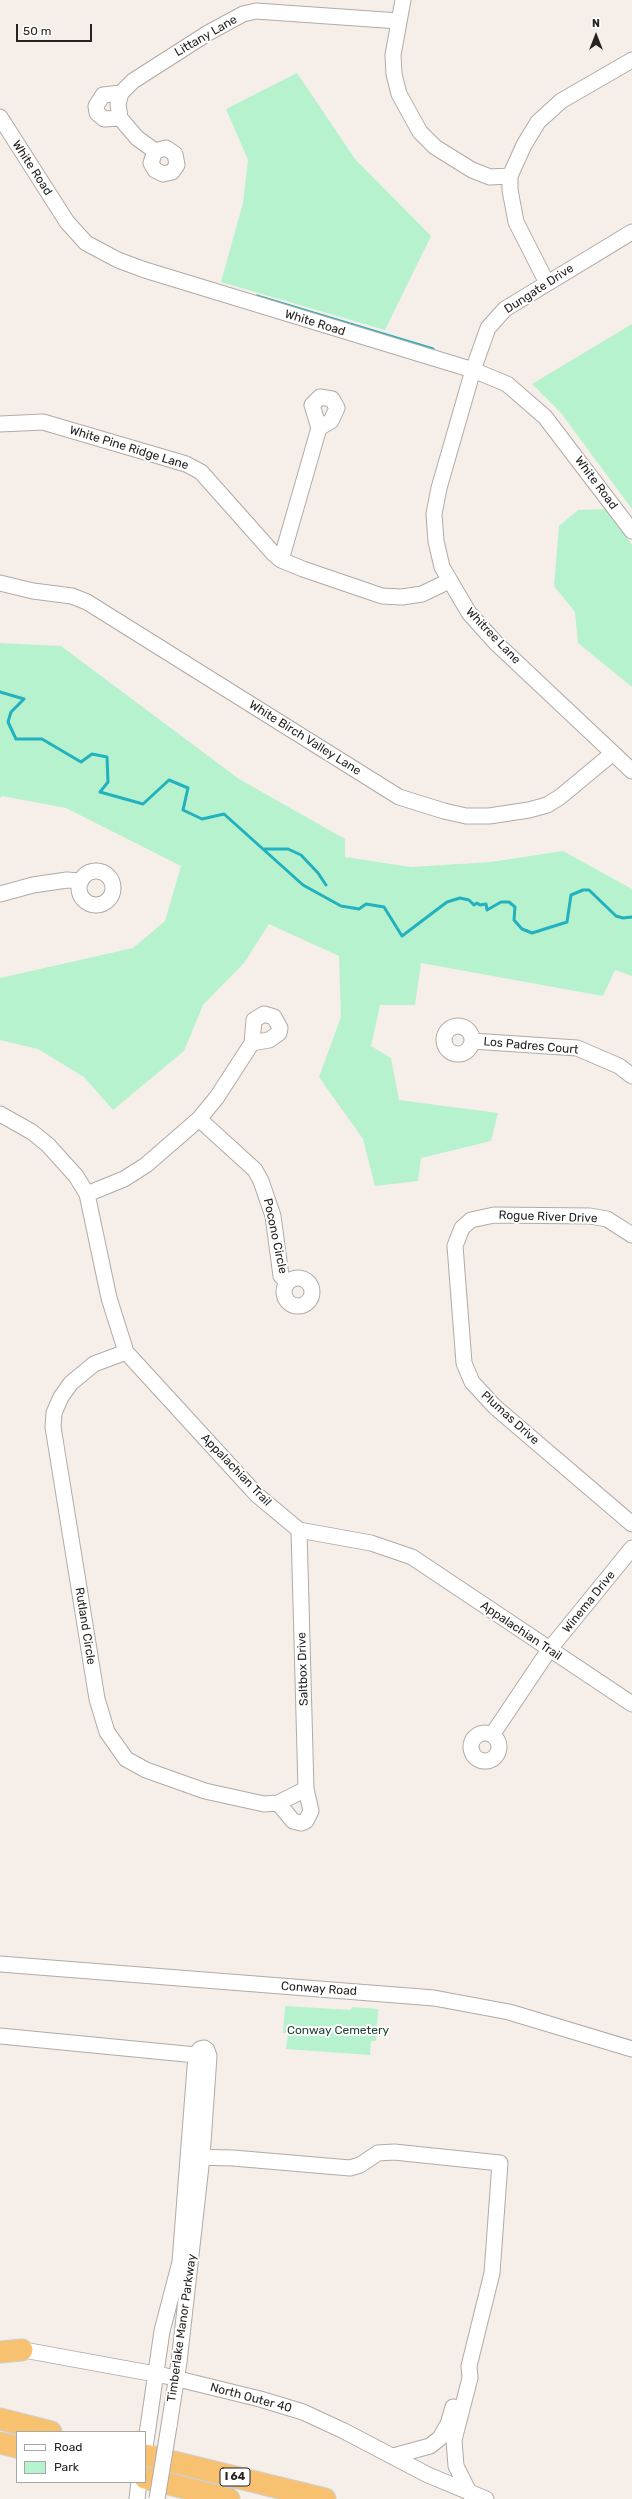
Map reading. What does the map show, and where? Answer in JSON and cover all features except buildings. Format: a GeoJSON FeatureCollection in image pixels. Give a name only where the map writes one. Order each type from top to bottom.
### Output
{"type":"FeatureCollection","features":[{"type":"Feature","properties":{"kind":"highway"},"geometry":{"type":"LineString","coordinates":[[0,2352],[22,2350]]}},
{"type":"Feature","properties":{"kind":"highway"},"geometry":{"type":"LineString","coordinates":[[0,2420],[48,2431]]}},
{"type":"Feature","properties":{"kind":"highway"},"geometry":{"type":"LineString","coordinates":[[0,2443],[16,2447]]}},
{"type":"Feature","properties":{"kind":"highway","name":"I 64"},"geometry":{"type":"LineString","coordinates":[[146,2455],[325,2499]]}},
{"type":"Feature","properties":{"kind":"highway","name":"I 64"},"geometry":{"type":"LineString","coordinates":[[146,2478],[229,2499]]}},
{"type":"Feature","properties":{"kind":"street"},"geometry":{"type":"LineString","coordinates":[[403,0],[393,55],[394,74],[399,94],[420,132],[435,147],[472,170],[490,177],[510,176]]}},
{"type":"Feature","properties":{"kind":"street","name":"Littany Lane"},"geometry":{"type":"LineString","coordinates":[[120,118],[104,119],[97,114],[96,106],[103,96],[121,93],[133,81],[208,33],[243,14],[265,5],[399,21]]}},
{"type":"Feature","properties":{"kind":"street"},"geometry":{"type":"LineString","coordinates":[[547,283],[516,222],[511,203],[510,176],[524,145],[538,122],[561,101],[632,60]]}},
{"type":"Feature","properties":{"kind":"street"},"geometry":{"type":"LineString","coordinates":[[121,93],[118,104],[120,118],[137,138],[155,151]]}},
{"type":"Feature","properties":{"kind":"street","name":"White Road"},"geometry":{"type":"LineString","coordinates":[[0,117],[76,234],[102,253],[145,270],[211,292],[473,370],[507,384],[546,417],[632,531]]}},
{"type":"Feature","properties":{"kind":"street","name":"Dungate Drive"},"geometry":{"type":"LineString","coordinates":[[473,370],[488,328],[505,309],[632,232]]}},
{"type":"Feature","properties":{"kind":"street","name":"Whitree Lane"},"geometry":{"type":"LineString","coordinates":[[473,370],[439,488],[434,514],[436,541],[442,567],[469,613],[496,643],[632,771]]}},
{"type":"Feature","properties":{"kind":"street","name":"White Pine Ridge Lane"},"geometry":{"type":"LineString","coordinates":[[0,424],[43,422],[186,464],[201,472],[258,538],[281,560],[382,596],[402,597],[422,594],[449,581]]}},
{"type":"Feature","properties":{"kind":"street"},"geometry":{"type":"LineString","coordinates":[[281,560],[319,428]]}},
{"type":"Feature","properties":{"kind":"street","name":"White Birch Valley Lane"},"geometry":{"type":"LineString","coordinates":[[0,583],[33,591],[72,596],[87,602],[399,797],[444,811],[466,816],[489,816],[523,812],[547,805],[560,797],[613,753]]}},
{"type":"Feature","properties":{"kind":"street"},"geometry":{"type":"LineString","coordinates":[[0,894],[33,885],[67,880],[81,881]]}},
{"type":"Feature","properties":{"kind":"street","name":"Los Padres Court"},"geometry":{"type":"LineString","coordinates":[[472,1041],[577,1048],[619,1066],[632,1076]]}},
{"type":"Feature","properties":{"kind":"street"},"geometry":{"type":"LineString","coordinates":[[87,1194],[124,1179],[146,1165],[199,1119],[217,1097],[252,1043]]}},
{"type":"Feature","properties":{"kind":"street","name":"Appalachian Trail"},"geometry":{"type":"LineString","coordinates":[[0,1114],[32,1132],[48,1145],[76,1176],[87,1194],[110,1298],[126,1352],[257,1495],[299,1530],[371,1543],[412,1557],[549,1650],[632,1704]]}},
{"type":"Feature","properties":{"kind":"street","name":"Pocono Circle"},"geometry":{"type":"LineString","coordinates":[[199,1119],[255,1170],[261,1181],[273,1216],[281,1276],[287,1282]]}},
{"type":"Feature","properties":{"kind":"street","name":"Rogue River Drive"},"geometry":{"type":"LineString","coordinates":[[462,1228],[471,1220],[494,1215],[590,1216],[607,1219],[632,1235]]}},
{"type":"Feature","properties":{"kind":"street","name":"Plumas Drive"},"geometry":{"type":"LineString","coordinates":[[462,1228],[455,1246],[464,1362],[472,1382],[495,1407],[632,1524]]}},
{"type":"Feature","properties":{"kind":"street","name":"Rutland Circle"},"geometry":{"type":"LineString","coordinates":[[126,1352],[94,1364],[71,1383],[61,1396],[54,1412],[53,1427],[100,1714],[114,1744],[126,1759],[146,1770],[205,1791],[264,1804],[284,1801]]}},
{"type":"Feature","properties":{"kind":"street","name":"Saltbox Drive"},"geometry":{"type":"LineString","coordinates":[[284,1801],[293,1821],[300,1823],[306,1821],[311,1811],[306,1789],[299,1530]]}},
{"type":"Feature","properties":{"kind":"street","name":"Winema Drive"},"geometry":{"type":"LineString","coordinates":[[492,1735],[549,1650],[632,1548]]}},
{"type":"Feature","properties":{"kind":"street"},"geometry":{"type":"LineString","coordinates":[[284,1801],[306,1789]]}},
{"type":"Feature","properties":{"kind":"street","name":"Conway Road"},"geometry":{"type":"LineString","coordinates":[[0,1964],[434,1998],[502,2011],[632,2049]]}},
{"type":"Feature","properties":{"kind":"street","name":"Timberlake Manor Parkway"},"geometry":{"type":"LineString","coordinates":[[0,2036],[196,2055],[204,2048],[209,2052],[196,2157],[180,2262],[162,2332],[146,2441]]}},
{"type":"Feature","properties":{"kind":"street"},"geometry":{"type":"LineString","coordinates":[[196,2157],[233,2158],[350,2168],[360,2165],[378,2154],[385,2152],[500,2163],[492,2273],[469,2366],[470,2378],[454,2440],[453,2454],[456,2466],[470,2494]]}},
{"type":"Feature","properties":{"kind":"street","name":"Timberlake Manor Parkway"},"geometry":{"type":"LineString","coordinates":[[157,2499],[177,2379],[196,2157]]}},
{"type":"Feature","properties":{"kind":"street","name":"North Outer 40"},"geometry":{"type":"LineString","coordinates":[[0,2347],[156,2374],[260,2399],[302,2412],[470,2494],[486,2499]]}},
{"type":"Feature","properties":{"kind":"street"},"geometry":{"type":"LineString","coordinates":[[393,2456],[430,2446],[440,2438],[448,2424],[461,2377],[469,2366]]}},
{"type":"Feature","properties":{"kind":"street"},"geometry":{"type":"LineString","coordinates":[[137,2499],[139,2483]]}},
{"type":"Feature","properties":{"kind":"green space"},"geometry":{"type":"Polygon","coordinates":[[[297,73],[355,159],[431,236],[385,330],[221,282],[243,203],[248,160],[226,109],[297,73]]]}},
{"type":"Feature","properties":{"kind":"green space"},"geometry":{"type":"Polygon","coordinates":[[[632,324],[632,509],[561,413],[532,384],[632,324]]]}},
{"type":"Feature","properties":{"kind":"green space"},"geometry":{"type":"Polygon","coordinates":[[[609,509],[632,545],[632,687],[578,643],[575,612],[554,586],[559,526],[578,510],[609,509]]]}},
{"type":"Feature","properties":{"kind":"green space"},"geometry":{"type":"Polygon","coordinates":[[[0,643],[61,646],[239,779],[345,839],[345,857],[411,867],[491,862],[563,851],[632,889],[632,976],[615,970],[603,996],[421,963],[415,1005],[380,1005],[371,1046],[391,1058],[399,1100],[498,1113],[491,1141],[421,1158],[418,1181],[375,1186],[363,1139],[319,1077],[341,1017],[339,956],[269,924],[244,963],[203,1005],[184,1051],[113,1110],[84,1077],[38,1049],[0,1040],[0,978],[133,948],[165,921],[181,866],[66,808],[2,796],[0,798],[0,643]]]}},
{"type":"Feature","properties":{"kind":"green space","name":"Conway Cemetery"},"geometry":{"type":"Polygon","coordinates":[[[285,2006],[351,2010],[352,2007],[378,2009],[376,2041],[371,2041],[370,2055],[286,2049],[288,2033],[283,2033],[285,2006]]]}},
{"type":"Feature","properties":{"kind":"waterway"},"geometry":{"type":"LineString","coordinates":[[257,296],[433,349]]}},
{"type":"Feature","properties":{"kind":"waterway"},"geometry":{"type":"LineString","coordinates":[[0,692],[24,699],[11,712],[8,722],[16,739],[42,739],[81,762],[92,754],[107,757],[108,782],[100,792],[143,804],[169,780],[188,788],[183,810],[202,819],[224,814],[303,885],[341,906],[359,909],[366,904],[384,907],[402,936],[447,902],[460,898],[469,900],[474,905],[477,903],[480,905],[486,904],[487,910],[501,902],[509,902],[515,907],[514,920],[522,929],[532,933],[567,922],[571,895],[583,890],[589,890],[616,916],[623,918],[632,917]]}},
{"type":"Feature","properties":{"kind":"waterway"},"geometry":{"type":"LineString","coordinates":[[264,849],[288,849],[301,855],[318,873],[326,885]]}}]}
